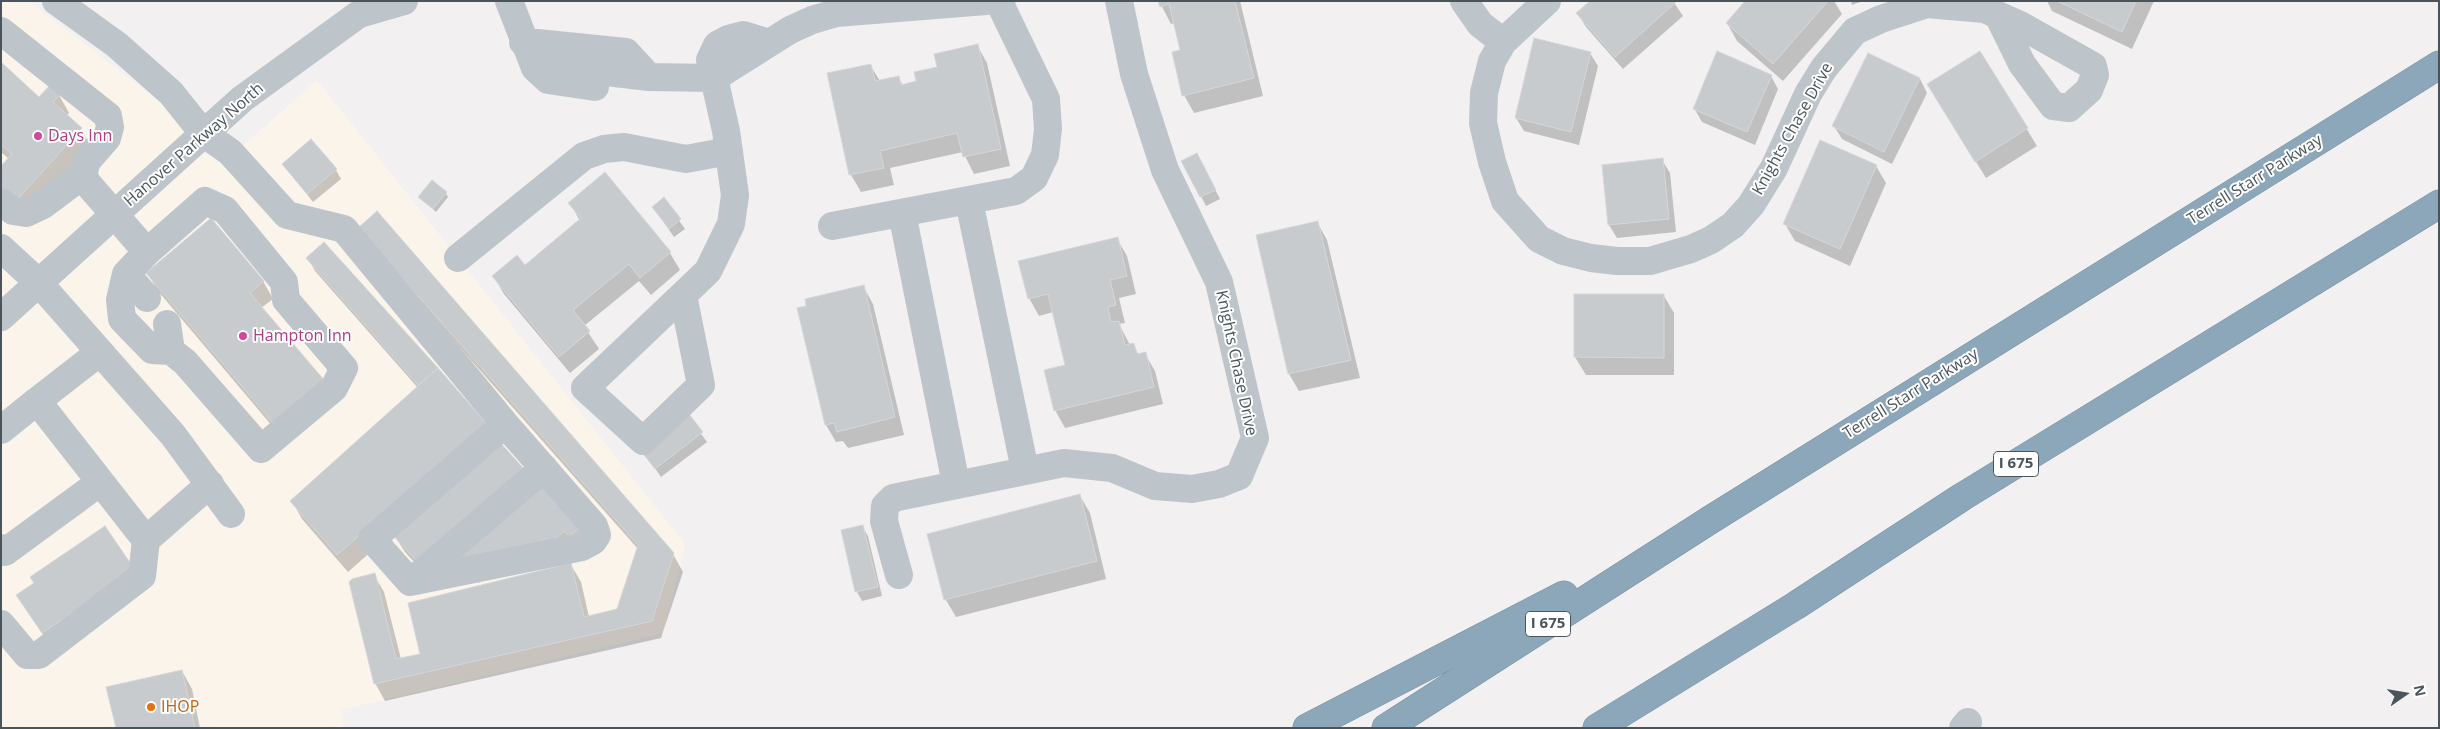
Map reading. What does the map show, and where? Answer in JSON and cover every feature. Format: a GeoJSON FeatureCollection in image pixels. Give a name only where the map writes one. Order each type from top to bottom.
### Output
{"type":"FeatureCollection","features":[{"type":"Feature","properties":{"kind":"highway","name":"Terrell Starr Parkway"},"geometry":{"type":"LineString","coordinates":[[1386,728],[1710,520],[2439,65]]}},
{"type":"Feature","properties":{"kind":"highway","name":"I 675"},"geometry":{"type":"LineString","coordinates":[[1597,728],[1795,606],[1962,497],[2439,204]]}},
{"type":"Feature","properties":{"kind":"highway"},"geometry":{"type":"LineString","coordinates":[[1307,728],[1710,520]]}},
{"type":"Feature","properties":{"kind":"highway"},"geometry":{"type":"LineString","coordinates":[[1632,728],[1795,606]]}},
{"type":"Feature","properties":{"kind":"street"},"geometry":{"type":"LineString","coordinates":[[56,1],[124,52],[171,94],[204,133],[230,152],[287,215],[344,229],[505,424],[594,526],[597,534],[592,541],[582,547],[410,582]]}},
{"type":"Feature","properties":{"kind":"street","name":"Hanover Parkway North"},"geometry":{"type":"LineString","coordinates":[[1,317],[242,99],[359,14],[404,1]]}},
{"type":"Feature","properties":{"kind":"street"},"geometry":{"type":"LineString","coordinates":[[509,1],[523,42],[538,56],[580,77],[714,78],[768,43],[812,20],[836,12],[986,1]]}},
{"type":"Feature","properties":{"kind":"street"},"geometry":{"type":"LineString","coordinates":[[832,226],[1016,191],[1034,178],[1045,154],[1048,129],[1046,98],[1002,8],[1001,1]]}},
{"type":"Feature","properties":{"kind":"street","name":"Knights Chase Drive"},"geometry":{"type":"LineString","coordinates":[[899,575],[884,521],[885,506],[893,498],[1064,463],[1112,468],[1155,486],[1192,489],[1219,484],[1239,476],[1255,438],[1219,282],[1165,170],[1134,74],[1119,1]]}},
{"type":"Feature","properties":{"kind":"street"},"geometry":{"type":"LineString","coordinates":[[1464,1],[1480,24],[1503,42]]}},
{"type":"Feature","properties":{"kind":"street","name":"Knights Chase Drive"},"geometry":{"type":"LineString","coordinates":[[1547,1],[1503,42],[1492,61],[1484,93],[1483,123],[1492,162],[1505,201],[1539,239],[1563,251],[1592,258],[1650,261],[1691,249],[1711,240],[1733,225],[1752,205],[1774,168],[1812,88],[1824,68],[1855,30],[1881,19],[1927,4],[1984,9],[1998,15]]}},
{"type":"Feature","properties":{"kind":"street"},"geometry":{"type":"LineString","coordinates":[[1,31],[108,116],[110,127],[107,138],[87,161],[83,175],[43,205],[26,213],[13,212],[1,202]]}},
{"type":"Feature","properties":{"kind":"street"},"geometry":{"type":"LineString","coordinates":[[523,42],[626,52],[650,77]]}},
{"type":"Feature","properties":{"kind":"street"},"geometry":{"type":"LineString","coordinates":[[683,295],[701,385],[642,441],[585,388],[708,271],[731,224],[735,195],[730,151],[714,78]]}},
{"type":"Feature","properties":{"kind":"street"},"geometry":{"type":"LineString","coordinates":[[458,258],[584,156],[604,149],[624,147],[686,159],[730,151]]}},
{"type":"Feature","properties":{"kind":"street"},"geometry":{"type":"LineString","coordinates":[[83,175],[114,216],[147,252]]}},
{"type":"Feature","properties":{"kind":"street"},"geometry":{"type":"LineString","coordinates":[[205,201],[224,210],[284,282],[286,300],[344,368],[334,388],[261,449],[185,362],[171,351],[152,350],[122,319],[120,300],[126,274],[147,252],[205,201]]}},
{"type":"Feature","properties":{"kind":"street"},"geometry":{"type":"LineString","coordinates":[[969,201],[1025,470]]}},
{"type":"Feature","properties":{"kind":"street"},"geometry":{"type":"LineString","coordinates":[[902,213],[956,484]]}},
{"type":"Feature","properties":{"kind":"street"},"geometry":{"type":"LineString","coordinates":[[1,248],[39,283],[173,435],[232,514]]}},
{"type":"Feature","properties":{"kind":"street"},"geometry":{"type":"LineString","coordinates":[[126,274],[147,298]]}},
{"type":"Feature","properties":{"kind":"street"},"geometry":{"type":"LineString","coordinates":[[167,324],[171,351]]}},
{"type":"Feature","properties":{"kind":"street"},"geometry":{"type":"LineString","coordinates":[[1,430],[100,352]]}},
{"type":"Feature","properties":{"kind":"street"},"geometry":{"type":"LineString","coordinates":[[37,401],[99,483],[146,540]]}},
{"type":"Feature","properties":{"kind":"street"},"geometry":{"type":"LineString","coordinates":[[410,582],[372,539],[505,424]]}},
{"type":"Feature","properties":{"kind":"street"},"geometry":{"type":"LineString","coordinates":[[410,582],[544,468]]}},
{"type":"Feature","properties":{"kind":"street"},"geometry":{"type":"LineString","coordinates":[[1,548],[5,552],[99,483]]}},
{"type":"Feature","properties":{"kind":"street"},"geometry":{"type":"LineString","coordinates":[[2,623],[26,655],[39,654],[142,576],[146,540],[210,484]]}},
{"type":"Feature","properties":{"kind":"shaded area"},"geometry":{"type":"Polygon","coordinates":[[[1,1],[29,1],[208,139],[228,159],[317,80],[685,544],[664,633],[341,710],[344,728],[1,728],[1,1]]]}},
{"type":"Feature","properties":{"kind":"building"},"geometry":{"type":"Polygon","coordinates":[[[1158,1],[1235,1],[1254,78],[1182,96],[1172,52],[1180,50],[1169,4],[1160,7],[1158,1]]]}},
{"type":"Feature","properties":{"kind":"building"},"geometry":{"type":"Polygon","coordinates":[[[1590,1],[1676,2],[1615,57],[1576,13],[1590,1]]]}},
{"type":"Feature","properties":{"kind":"building"},"geometry":{"type":"Polygon","coordinates":[[[1745,1],[1828,1],[1773,64],[1726,23],[1745,1]]]}},
{"type":"Feature","properties":{"kind":"building"},"geometry":{"type":"Polygon","coordinates":[[[2057,1],[2136,1],[2122,32],[2057,1]]]}},
{"type":"Feature","properties":{"kind":"building"},"geometry":{"type":"Polygon","coordinates":[[[1534,38],[1591,52],[1571,132],[1515,118],[1534,38]]]}},
{"type":"Feature","properties":{"kind":"building"},"geometry":{"type":"Polygon","coordinates":[[[978,44],[1001,149],[963,157],[957,133],[880,151],[884,168],[849,175],[827,73],[871,64],[875,81],[899,76],[901,85],[916,81],[914,72],[937,67],[934,54],[978,44]]]}},
{"type":"Feature","properties":{"kind":"building"},"geometry":{"type":"Polygon","coordinates":[[[1717,51],[1772,75],[1747,132],[1693,109],[1717,51]]]}},
{"type":"Feature","properties":{"kind":"building"},"geometry":{"type":"Polygon","coordinates":[[[1980,51],[2028,128],[1975,162],[1927,84],[1980,51]]]}},
{"type":"Feature","properties":{"kind":"building"},"geometry":{"type":"Polygon","coordinates":[[[1868,53],[1920,78],[1884,152],[1832,126],[1868,53]]]}},
{"type":"Feature","properties":{"kind":"building","name":"Days Inn"},"geometry":{"type":"Polygon","coordinates":[[[1,62],[39,97],[50,85],[60,95],[53,102],[82,128],[15,202],[1,190],[1,166],[12,154],[1,145],[1,62]]]}},
{"type":"Feature","properties":{"kind":"building"},"geometry":{"type":"Polygon","coordinates":[[[311,139],[337,169],[307,194],[282,164],[311,139]]]}},
{"type":"Feature","properties":{"kind":"building"},"geometry":{"type":"Polygon","coordinates":[[[1820,140],[1877,165],[1840,249],[1783,224],[1820,140]]]}},
{"type":"Feature","properties":{"kind":"building"},"geometry":{"type":"Polygon","coordinates":[[[1197,153],[1216,190],[1200,197],[1181,161],[1197,153]]]}},
{"type":"Feature","properties":{"kind":"building"},"geometry":{"type":"Polygon","coordinates":[[[1663,158],[1669,219],[1608,225],[1602,165],[1663,158]]]}},
{"type":"Feature","properties":{"kind":"building"},"geometry":{"type":"Polygon","coordinates":[[[605,172],[671,252],[640,278],[629,264],[573,310],[590,331],[559,357],[492,276],[517,255],[525,265],[581,218],[568,203],[605,172]]]}},
{"type":"Feature","properties":{"kind":"building"},"geometry":{"type":"Polygon","coordinates":[[[432,180],[447,192],[433,209],[418,197],[432,180]]]}},
{"type":"Feature","properties":{"kind":"building"},"geometry":{"type":"Polygon","coordinates":[[[664,197],[681,219],[669,229],[652,207],[664,197]]]}},
{"type":"Feature","properties":{"kind":"building"},"geometry":{"type":"Polygon","coordinates":[[[377,211],[674,553],[652,621],[374,684],[349,582],[352,579],[375,573],[396,659],[420,654],[408,603],[571,563],[584,617],[617,609],[638,545],[358,228],[377,211]]]}},
{"type":"Feature","properties":{"kind":"building","name":"Hampton Inn"},"geometry":{"type":"Polygon","coordinates":[[[211,218],[264,281],[250,293],[324,380],[273,423],[146,273],[211,218]]]}},
{"type":"Feature","properties":{"kind":"building"},"geometry":{"type":"Polygon","coordinates":[[[1318,221],[1351,360],[1288,374],[1256,235],[1318,221]]]}},
{"type":"Feature","properties":{"kind":"building"},"geometry":{"type":"Polygon","coordinates":[[[1118,237],[1127,276],[1110,280],[1116,305],[1108,307],[1111,322],[1119,321],[1125,345],[1134,343],[1137,354],[1146,352],[1154,387],[1054,411],[1044,370],[1065,365],[1048,294],[1028,299],[1018,261],[1118,237]]]}},
{"type":"Feature","properties":{"kind":"building"},"geometry":{"type":"Polygon","coordinates":[[[324,242],[438,368],[418,385],[306,258],[324,242]]]}},
{"type":"Feature","properties":{"kind":"building"},"geometry":{"type":"Polygon","coordinates":[[[864,285],[895,417],[837,432],[834,423],[825,425],[797,308],[806,306],[805,299],[864,285]]]}},
{"type":"Feature","properties":{"kind":"building"},"geometry":{"type":"Polygon","coordinates":[[[1574,294],[1664,294],[1664,358],[1574,357],[1574,294]]]}},
{"type":"Feature","properties":{"kind":"building"},"geometry":{"type":"Polygon","coordinates":[[[438,368],[486,423],[337,555],[290,501],[438,368]]]}},
{"type":"Feature","properties":{"kind":"building"},"geometry":{"type":"Polygon","coordinates":[[[689,414],[703,432],[655,469],[641,451],[689,414]]]}},
{"type":"Feature","properties":{"kind":"building"},"geometry":{"type":"Polygon","coordinates":[[[497,439],[524,469],[420,565],[393,535],[497,439]]]}},
{"type":"Feature","properties":{"kind":"building"},"geometry":{"type":"Polygon","coordinates":[[[541,483],[581,526],[569,537],[564,531],[551,543],[545,538],[533,549],[471,570],[459,558],[541,483]]]}},
{"type":"Feature","properties":{"kind":"building"},"geometry":{"type":"Polygon","coordinates":[[[1080,494],[1097,561],[944,600],[927,534],[1080,494]]]}},
{"type":"Feature","properties":{"kind":"building"},"geometry":{"type":"Polygon","coordinates":[[[863,525],[878,587],[855,592],[841,530],[863,525]]]}},
{"type":"Feature","properties":{"kind":"building"},"geometry":{"type":"Polygon","coordinates":[[[105,526],[135,570],[42,633],[16,595],[34,583],[30,577],[105,526]]]}},
{"type":"Feature","properties":{"kind":"building","name":"IHOP"},"geometry":{"type":"Polygon","coordinates":[[[182,670],[195,728],[116,728],[106,687],[182,670]]]}},
{"type":"Feature","properties":{"kind":"place","name":"Days Inn"},"geometry":{"type":"Point","coordinates":[38,136]}},
{"type":"Feature","properties":{"kind":"place","name":"Hampton Inn"},"geometry":{"type":"Point","coordinates":[243,336]}},
{"type":"Feature","properties":{"kind":"place","name":"IHOP"},"geometry":{"type":"Point","coordinates":[151,707]}}]}
